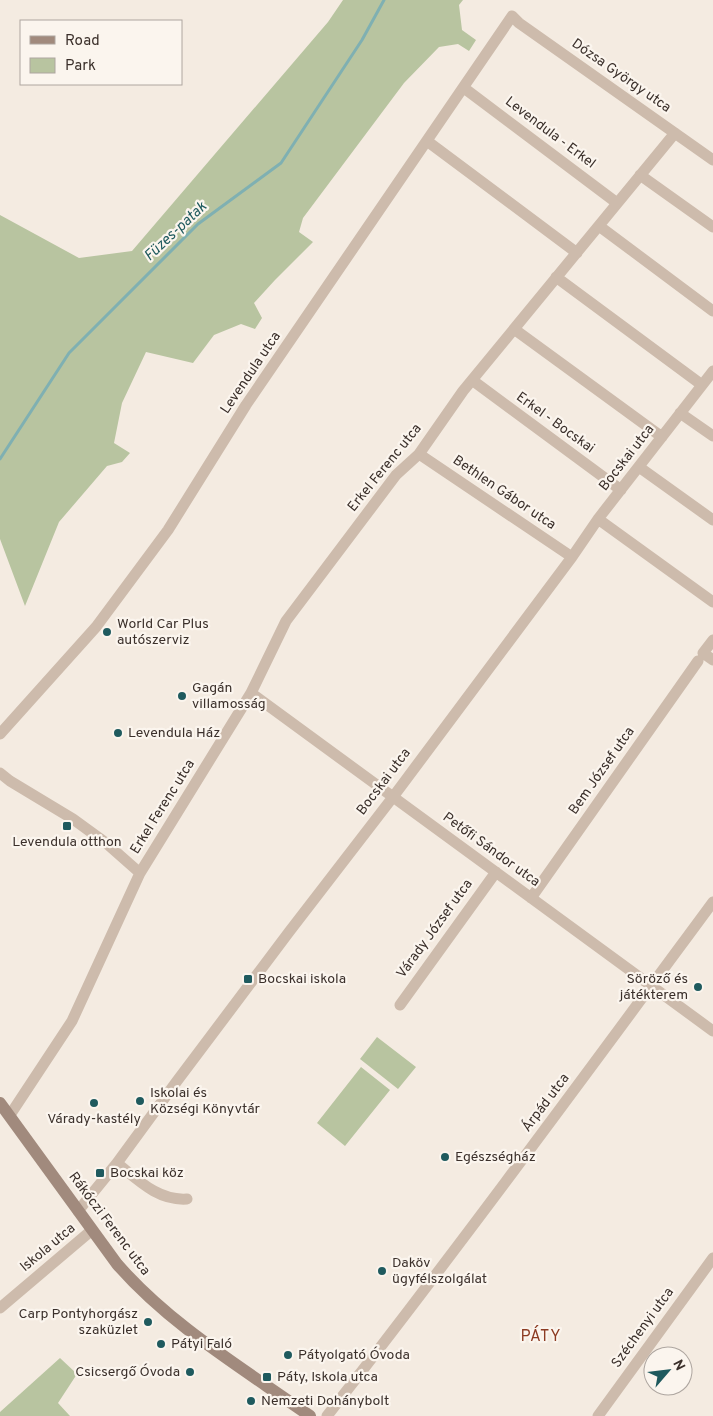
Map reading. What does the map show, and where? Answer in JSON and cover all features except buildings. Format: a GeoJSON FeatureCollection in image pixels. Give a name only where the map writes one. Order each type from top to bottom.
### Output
{"type":"FeatureCollection","features":[{"type":"Feature","properties":{"kind":"main road","name":"Rákóczi Ferenc utca"},"geometry":{"type":"LineString","coordinates":[[0,1103],[92,1230],[136,1285],[160,1307],[310,1416]]}},
{"type":"Feature","properties":{"kind":"street","name":"Levendula utca"},"geometry":{"type":"LineString","coordinates":[[0,734],[96,627],[168,530],[246,405],[512,16]]}},
{"type":"Feature","properties":{"kind":"street","name":"Dózsa György utca"},"geometry":{"type":"LineString","coordinates":[[512,16],[519,23],[713,160]]}},
{"type":"Feature","properties":{"kind":"street","name":"Levendula - Erkel"},"geometry":{"type":"LineString","coordinates":[[464,88],[617,203]]}},
{"type":"Feature","properties":{"kind":"street","name":"Erkel Ferenc utca"},"geometry":{"type":"LineString","coordinates":[[10,1116],[72,1021],[140,873],[251,693],[286,621],[396,475],[419,454],[472,380],[675,133]]}},
{"type":"Feature","properties":{"kind":"street"},"geometry":{"type":"LineString","coordinates":[[427,141],[577,253]]}},
{"type":"Feature","properties":{"kind":"street"},"geometry":{"type":"LineString","coordinates":[[640,175],[713,228]]}},
{"type":"Feature","properties":{"kind":"street"},"geometry":{"type":"LineString","coordinates":[[599,226],[713,311]]}},
{"type":"Feature","properties":{"kind":"street"},"geometry":{"type":"LineString","coordinates":[[556,277],[702,385]]}},
{"type":"Feature","properties":{"kind":"street"},"geometry":{"type":"LineString","coordinates":[[514,329],[662,437]]}},
{"type":"Feature","properties":{"kind":"street","name":"Bocskai utca"},"geometry":{"type":"LineString","coordinates":[[78,1211],[117,1163],[289,932],[393,797],[572,557],[598,519],[713,371]]}},
{"type":"Feature","properties":{"kind":"street","name":"Erkel - Bocskai"},"geometry":{"type":"LineString","coordinates":[[472,380],[621,490]]}},
{"type":"Feature","properties":{"kind":"street"},"geometry":{"type":"LineString","coordinates":[[680,413],[713,436]]}},
{"type":"Feature","properties":{"kind":"street","name":"Bethlen Gábor utca"},"geometry":{"type":"LineString","coordinates":[[419,454],[572,557]]}},
{"type":"Feature","properties":{"kind":"street"},"geometry":{"type":"LineString","coordinates":[[639,467],[713,520]]}},
{"type":"Feature","properties":{"kind":"street"},"geometry":{"type":"LineString","coordinates":[[598,519],[713,602]]}},
{"type":"Feature","properties":{"kind":"street","name":"Bem József utca"},"geometry":{"type":"LineString","coordinates":[[531,898],[705,658],[713,640]]}},
{"type":"Feature","properties":{"kind":"street","name":"Petőfi Sándor utca"},"geometry":{"type":"LineString","coordinates":[[251,693],[713,1031]]}},
{"type":"Feature","properties":{"kind":"street","name":"Erkel Ferenc utca"},"geometry":{"type":"LineString","coordinates":[[0,773],[73,819],[106,843],[140,873]]}},
{"type":"Feature","properties":{"kind":"street","name":"Várady József utca"},"geometry":{"type":"LineString","coordinates":[[400,1005],[496,872]]}},
{"type":"Feature","properties":{"kind":"street","name":"Árpád utca"},"geometry":{"type":"LineString","coordinates":[[327,1416],[434,1277],[713,902]]}},
{"type":"Feature","properties":{"kind":"street"},"geometry":{"type":"LineString","coordinates":[[117,1163],[150,1190],[175,1199],[187,1198]]}},
{"type":"Feature","properties":{"kind":"street","name":"Iskola utca"},"geometry":{"type":"LineString","coordinates":[[0,1308],[92,1230]]}},
{"type":"Feature","properties":{"kind":"street","name":"Széchenyi utca"},"geometry":{"type":"LineString","coordinates":[[598,1416],[713,1258]]}},
{"type":"Feature","properties":{"kind":"green space"},"geometry":{"type":"Polygon","coordinates":[[[343,0],[463,0],[459,5],[462,30],[476,40],[469,51],[458,44],[439,47],[404,83],[303,218],[299,232],[313,242],[254,303],[262,318],[255,329],[241,324],[214,335],[193,363],[146,352],[122,403],[114,443],[130,453],[122,462],[107,466],[59,522],[25,606],[0,539],[0,215],[79,258],[132,251],[328,22],[343,0]]]}},
{"type":"Feature","properties":{"kind":"green space"},"geometry":{"type":"Polygon","coordinates":[[[377,1037],[416,1067],[398,1089],[360,1059],[377,1037]]]}},
{"type":"Feature","properties":{"kind":"green space"},"geometry":{"type":"Polygon","coordinates":[[[361,1067],[390,1090],[345,1146],[317,1123],[361,1067]]]}},
{"type":"Feature","properties":{"kind":"green space"},"geometry":{"type":"Polygon","coordinates":[[[60,1358],[77,1374],[58,1403],[70,1416],[0,1416],[0,1412],[60,1358]]]}},
{"type":"Feature","properties":{"kind":"waterway","name":"Füzes-patak"},"geometry":{"type":"LineString","coordinates":[[0,459],[69,353],[198,224],[281,163],[362,40],[384,0]]}},
{"type":"Feature","properties":{"kind":"place","name":"World Car Plus autószerviz"},"geometry":{"type":"Point","coordinates":[107,632]}},
{"type":"Feature","properties":{"kind":"place","name":"Gagán villamosság"},"geometry":{"type":"Point","coordinates":[182,696]}},
{"type":"Feature","properties":{"kind":"place","name":"Levendula Ház"},"geometry":{"type":"Point","coordinates":[118,733]}},
{"type":"Feature","properties":{"kind":"place","name":"Levendula otthon"},"geometry":{"type":"Point","coordinates":[67,826]}},
{"type":"Feature","properties":{"kind":"place","name":"Bocskai iskola"},"geometry":{"type":"Point","coordinates":[248,979]}},
{"type":"Feature","properties":{"kind":"place","name":"Söröző és játékterem"},"geometry":{"type":"Point","coordinates":[698,987]}},
{"type":"Feature","properties":{"kind":"place","name":"Iskolai és Községi Könyvtár"},"geometry":{"type":"Point","coordinates":[140,1101]}},
{"type":"Feature","properties":{"kind":"place","name":"Várady-kastély"},"geometry":{"type":"Point","coordinates":[94,1103]}},
{"type":"Feature","properties":{"kind":"place","name":"Egészségház"},"geometry":{"type":"Point","coordinates":[445,1157]}},
{"type":"Feature","properties":{"kind":"place","name":"Bocskai köz"},"geometry":{"type":"Point","coordinates":[100,1173]}},
{"type":"Feature","properties":{"kind":"place","name":"Daköv ügyfélszolgálat"},"geometry":{"type":"Point","coordinates":[382,1271]}},
{"type":"Feature","properties":{"kind":"place","name":"Carp Pontyhorgász szaküzlet"},"geometry":{"type":"Point","coordinates":[148,1322]}},
{"type":"Feature","properties":{"kind":"place","name":"Pátyi Faló"},"geometry":{"type":"Point","coordinates":[161,1344]}},
{"type":"Feature","properties":{"kind":"place","name":"Pátyolgató Óvoda"},"geometry":{"type":"Point","coordinates":[288,1355]}},
{"type":"Feature","properties":{"kind":"place","name":"Csicsergő Óvoda"},"geometry":{"type":"Point","coordinates":[190,1372]}},
{"type":"Feature","properties":{"kind":"place","name":"Páty, Iskola utca"},"geometry":{"type":"Point","coordinates":[267,1377]}},
{"type":"Feature","properties":{"kind":"place","name":"Nemzeti Dohánybolt"},"geometry":{"type":"Point","coordinates":[251,1401]}},
{"type":"Feature","properties":{"kind":"district","name":"PÁTY"},"geometry":{"type":"Point","coordinates":[541,1337]}}]}
